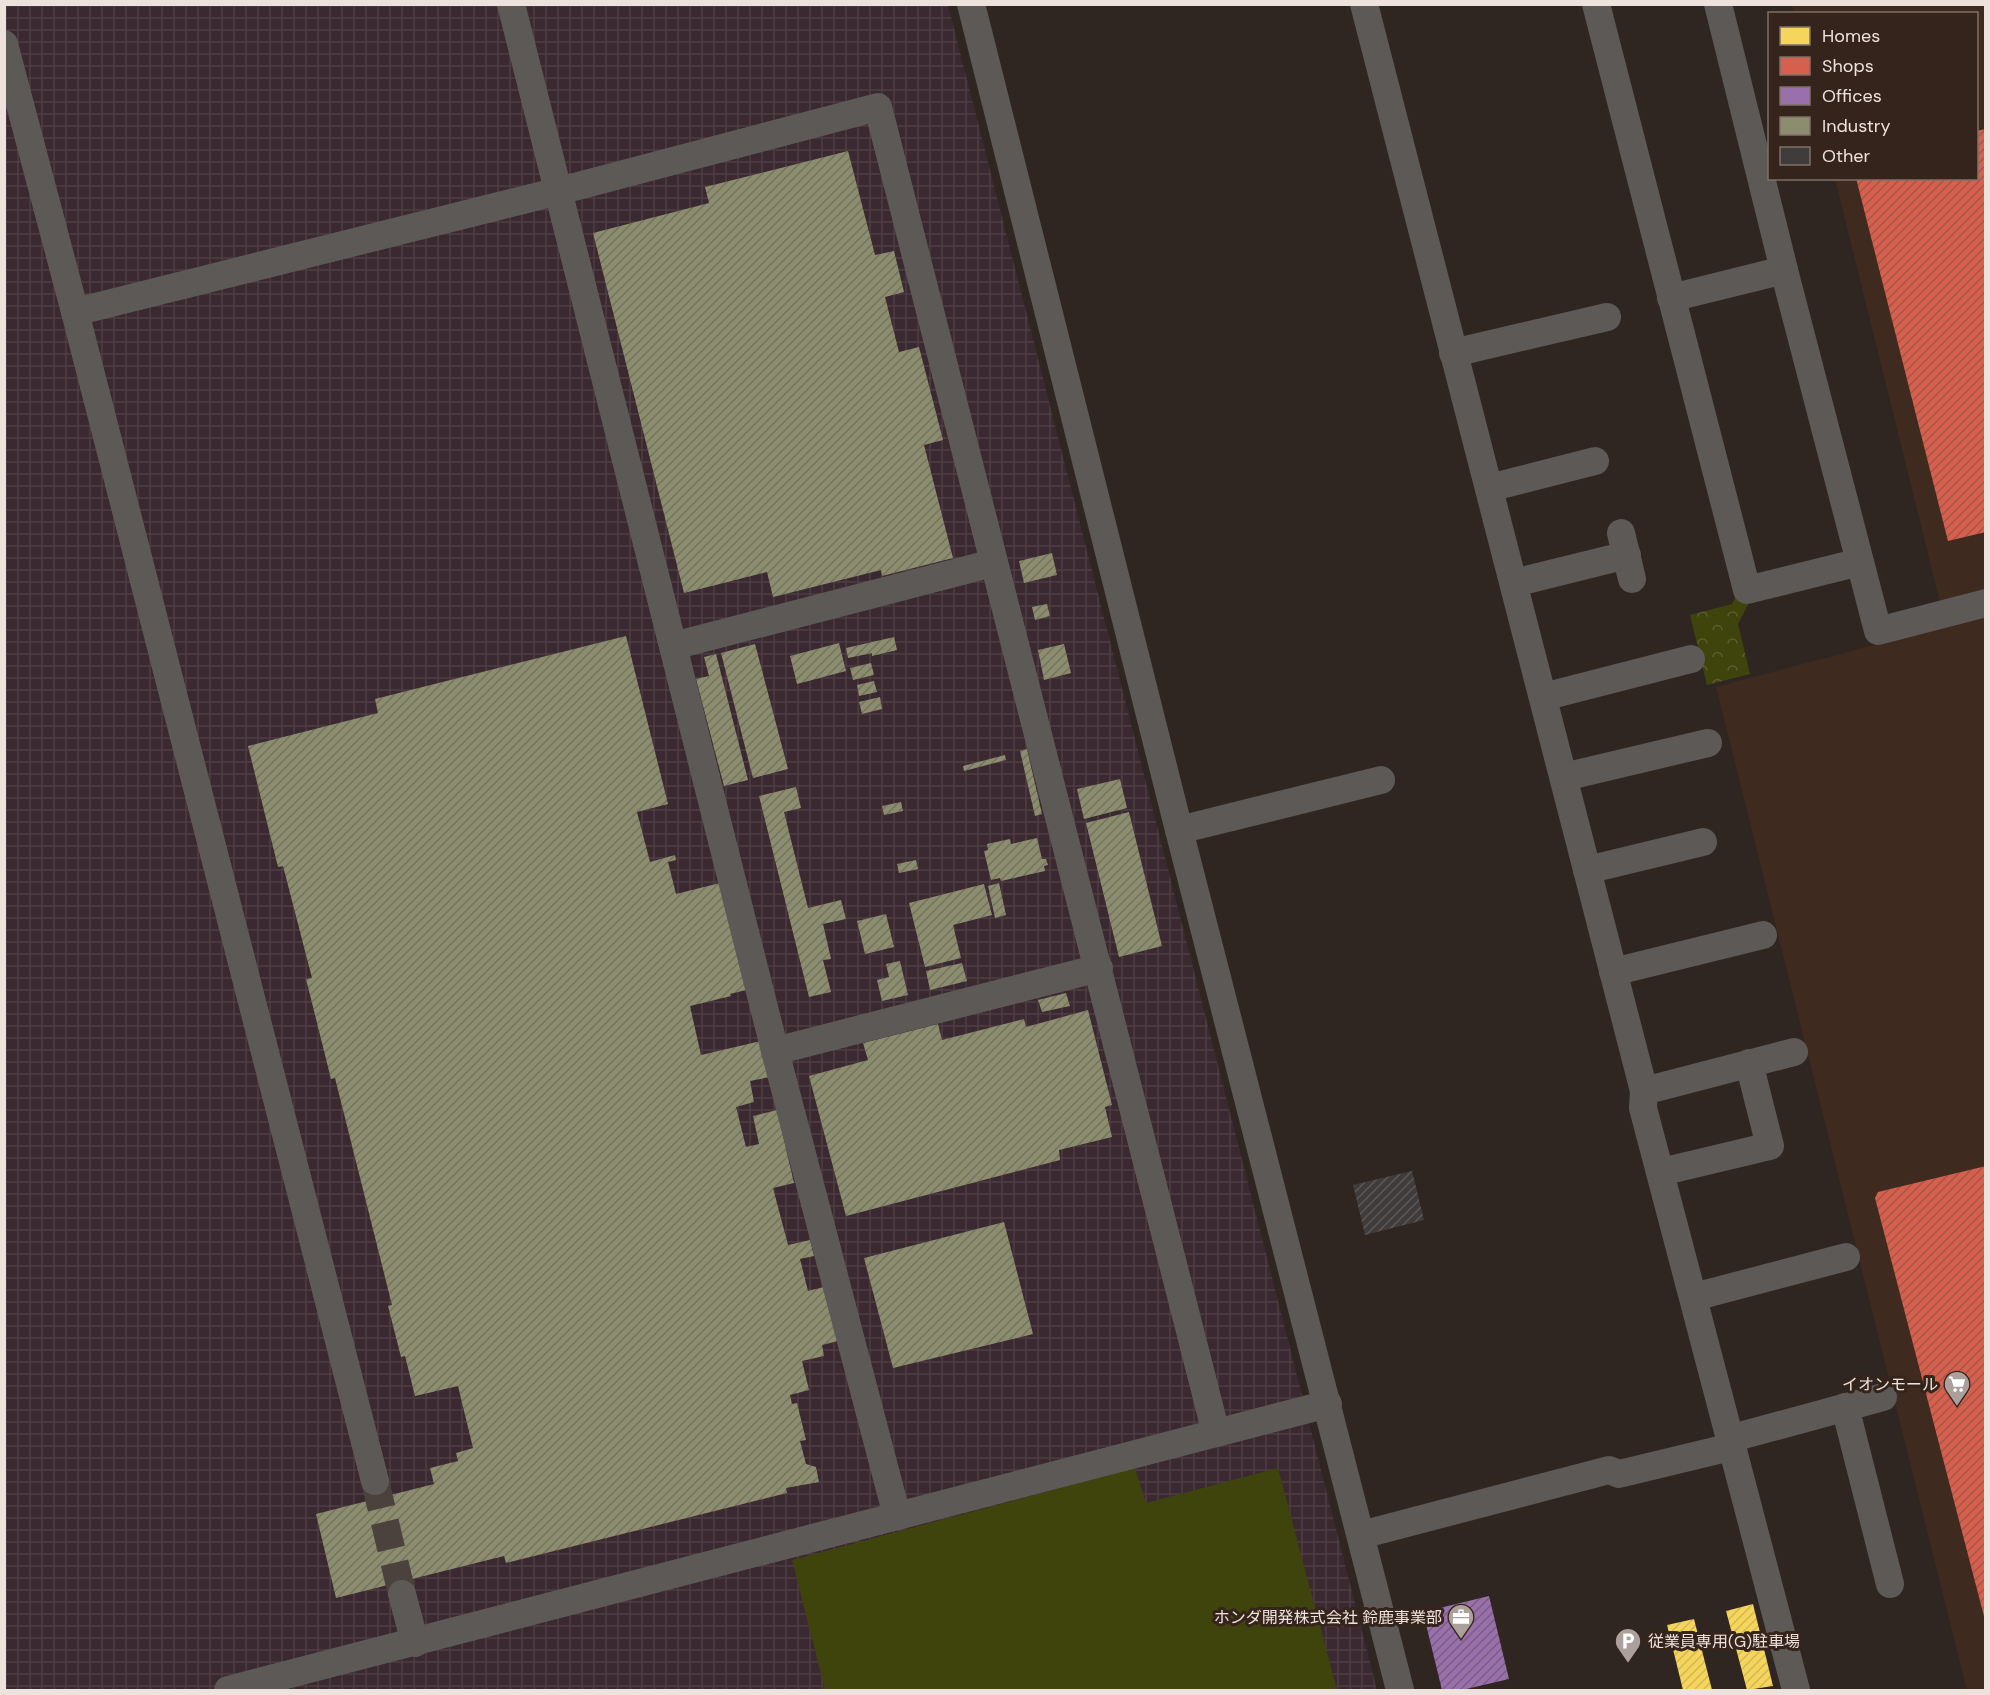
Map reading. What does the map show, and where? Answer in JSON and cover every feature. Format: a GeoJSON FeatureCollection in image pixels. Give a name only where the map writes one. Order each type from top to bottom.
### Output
{"type":"FeatureCollection","features":[{"type":"Feature","properties":{"kind":"street"},"geometry":{"type":"LineString","coordinates":[[511,4],[775,1051],[897,1516]]}},
{"type":"Feature","properties":{"kind":"street"},"geometry":{"type":"LineString","coordinates":[[971,4],[1179,830],[1400,1690]]}},
{"type":"Feature","properties":{"kind":"street"},"geometry":{"type":"LineString","coordinates":[[1364,4],[1644,1091],[1643,1108],[1796,1690]]}},
{"type":"Feature","properties":{"kind":"street"},"geometry":{"type":"LineString","coordinates":[[1596,4],[1747,590],[1860,562]]}},
{"type":"Feature","properties":{"kind":"street"},"geometry":{"type":"LineString","coordinates":[[1718,4],[1784,270],[1878,631],[1986,603]]}},
{"type":"Feature","properties":{"kind":"street"},"geometry":{"type":"LineString","coordinates":[[4,44],[375,1481]]}},
{"type":"Feature","properties":{"kind":"street"},"geometry":{"type":"LineString","coordinates":[[75,312],[559,191],[878,107],[1216,1433]]}},
{"type":"Feature","properties":{"kind":"street"},"geometry":{"type":"LineString","coordinates":[[1671,298],[1784,270]]}},
{"type":"Feature","properties":{"kind":"street"},"geometry":{"type":"LineString","coordinates":[[1453,353],[1607,317]]}},
{"type":"Feature","properties":{"kind":"street"},"geometry":{"type":"LineString","coordinates":[[1489,488],[1595,461]]}},
{"type":"Feature","properties":{"kind":"street"},"geometry":{"type":"LineString","coordinates":[[1514,584],[1627,556]]}},
{"type":"Feature","properties":{"kind":"street"},"geometry":{"type":"LineString","coordinates":[[673,646],[993,563]]}},
{"type":"Feature","properties":{"kind":"street"},"geometry":{"type":"LineString","coordinates":[[1543,697],[1691,659]]}},
{"type":"Feature","properties":{"kind":"street"},"geometry":{"type":"LineString","coordinates":[[1564,777],[1708,743]]}},
{"type":"Feature","properties":{"kind":"street"},"geometry":{"type":"LineString","coordinates":[[1179,830],[1380,780]]}},
{"type":"Feature","properties":{"kind":"street"},"geometry":{"type":"LineString","coordinates":[[1587,870],[1703,842]]}},
{"type":"Feature","properties":{"kind":"street"},"geometry":{"type":"LineString","coordinates":[[1613,972],[1763,934]]}},
{"type":"Feature","properties":{"kind":"street"},"geometry":{"type":"LineString","coordinates":[[775,1051],[1099,968]]}},
{"type":"Feature","properties":{"kind":"street"},"geometry":{"type":"LineString","coordinates":[[1644,1091],[1794,1052]]}},
{"type":"Feature","properties":{"kind":"street"},"geometry":{"type":"LineString","coordinates":[[1661,1172],[1770,1146],[1749,1063]]}},
{"type":"Feature","properties":{"kind":"street"},"geometry":{"type":"LineString","coordinates":[[1694,1297],[1846,1257]]}},
{"type":"Feature","properties":{"kind":"street"},"geometry":{"type":"LineString","coordinates":[[1361,1535],[1609,1470],[1619,1474],[1883,1397]]}},
{"type":"Feature","properties":{"kind":"street"},"geometry":{"type":"LineString","coordinates":[[228,1690],[1328,1404]]}},
{"type":"Feature","properties":{"kind":"street"},"geometry":{"type":"LineString","coordinates":[[1845,1407],[1890,1584]]}},
{"type":"Feature","properties":{"kind":"street"},"geometry":{"type":"LineString","coordinates":[[402,1594],[415,1643]]}},
{"type":"Feature","properties":{"kind":"shaded area"},"geometry":{"type":"Polygon","coordinates":[[[5,5],[948,5],[1377,1690],[5,1690],[5,5]]]}},
{"type":"Feature","properties":{"kind":"shaded area"},"geometry":{"type":"Polygon","coordinates":[[[1792,5],[1985,5],[1985,1690],[1967,1690],[1716,687],[1946,626],[1835,180],[1978,180],[1978,12],[1794,12],[1792,5]]]}},
{"type":"Feature","properties":{"kind":"green space"},"geometry":{"type":"Polygon","coordinates":[[[1738,592],[1751,599],[1738,624],[1750,674],[1707,685],[1690,615],[1732,604],[1738,592]]]}},
{"type":"Feature","properties":{"kind":"green space"},"geometry":{"type":"Polygon","coordinates":[[[1135,1468],[1146,1503],[1278,1468],[1337,1690],[825,1690],[792,1560],[1135,1468]]]}},
{"type":"Feature","properties":{"kind":"building: Homes"},"geometry":{"type":"Polygon","coordinates":[[[1753,1604],[1773,1686],[1747,1690],[1726,1611],[1753,1604]]]}},
{"type":"Feature","properties":{"kind":"building: Homes"},"geometry":{"type":"Polygon","coordinates":[[[1694,1619],[1712,1690],[1683,1690],[1667,1625],[1694,1619]]]}},
{"type":"Feature","properties":{"kind":"building: Shops"},"geometry":{"type":"Polygon","coordinates":[[[1986,129],[1986,532],[1948,541],[1857,180],[1978,180],[1978,131],[1986,129]]]}},
{"type":"Feature","properties":{"kind":"building: Shops","name":"イオンモール"},"geometry":{"type":"Polygon","coordinates":[[[1986,1166],[1985,1620],[1875,1198],[1878,1192],[1986,1166]]]}},
{"type":"Feature","properties":{"kind":"building: Offices"},"geometry":{"type":"Polygon","coordinates":[[[1489,1596],[1509,1679],[1462,1690],[1442,1690],[1423,1612],[1489,1596]]]}},
{"type":"Feature","properties":{"kind":"building: Industry"},"geometry":{"type":"Polygon","coordinates":[[[848,151],[875,255],[894,251],[904,292],[885,297],[899,352],[919,347],[943,440],[924,445],[953,558],[882,576],[881,570],[773,597],[767,572],[684,593],[593,233],[709,203],[705,187],[848,151]]]}},
{"type":"Feature","properties":{"kind":"building: Industry"},"geometry":{"type":"Polygon","coordinates":[[[1052,553],[1057,575],[1024,583],[1019,561],[1052,553]]]}},
{"type":"Feature","properties":{"kind":"building: Industry"},"geometry":{"type":"Polygon","coordinates":[[[1047,604],[1050,616],[1035,620],[1032,607],[1047,604]]]}},
{"type":"Feature","properties":{"kind":"building: Industry"},"geometry":{"type":"Polygon","coordinates":[[[626,636],[668,804],[637,812],[650,862],[675,855],[676,860],[668,862],[676,894],[720,883],[746,990],[690,1006],[701,1055],[761,1041],[770,1077],[750,1081],[754,1102],[736,1107],[746,1147],[759,1144],[753,1116],[777,1110],[794,1183],[773,1188],[788,1245],[810,1240],[814,1256],[800,1259],[808,1291],[824,1287],[838,1341],[822,1345],[824,1356],[802,1361],[809,1390],[790,1395],[792,1404],[797,1403],[806,1440],[800,1441],[806,1464],[816,1467],[819,1482],[786,1488],[787,1493],[506,1563],[504,1556],[336,1598],[316,1514],[434,1484],[430,1468],[458,1461],[456,1453],[473,1448],[458,1386],[415,1396],[405,1356],[401,1357],[388,1306],[392,1305],[335,1078],[331,1079],[306,979],[312,978],[283,866],[278,867],[248,746],[378,713],[375,699],[626,636]]]}},
{"type":"Feature","properties":{"kind":"building: Industry"},"geometry":{"type":"Polygon","coordinates":[[[894,637],[897,650],[872,656],[872,653],[848,658],[846,648],[894,637]]]}},
{"type":"Feature","properties":{"kind":"building: Industry"},"geometry":{"type":"Polygon","coordinates":[[[839,643],[846,671],[797,684],[790,656],[839,643]]]}},
{"type":"Feature","properties":{"kind":"building: Industry"},"geometry":{"type":"Polygon","coordinates":[[[755,644],[788,769],[753,778],[721,653],[755,644]]]}},
{"type":"Feature","properties":{"kind":"building: Industry"},"geometry":{"type":"Polygon","coordinates":[[[1064,644],[1071,673],[1044,680],[1038,650],[1064,644]]]}},
{"type":"Feature","properties":{"kind":"building: Industry"},"geometry":{"type":"Polygon","coordinates":[[[716,654],[748,780],[724,786],[696,679],[709,676],[704,657],[716,654]]]}},
{"type":"Feature","properties":{"kind":"building: Industry"},"geometry":{"type":"Polygon","coordinates":[[[871,663],[874,675],[853,680],[850,668],[871,663]]]}},
{"type":"Feature","properties":{"kind":"building: Industry"},"geometry":{"type":"Polygon","coordinates":[[[874,681],[877,692],[859,696],[857,685],[874,681]]]}},
{"type":"Feature","properties":{"kind":"building: Industry"},"geometry":{"type":"Polygon","coordinates":[[[880,697],[882,709],[862,714],[859,702],[880,697]]]}},
{"type":"Feature","properties":{"kind":"building: Industry"},"geometry":{"type":"Polygon","coordinates":[[[1027,749],[1042,814],[1035,816],[1020,751],[1027,749]]]}},
{"type":"Feature","properties":{"kind":"building: Industry"},"geometry":{"type":"Polygon","coordinates":[[[1005,755],[1006,760],[964,771],[963,766],[1005,755]]]}},
{"type":"Feature","properties":{"kind":"building: Industry"},"geometry":{"type":"Polygon","coordinates":[[[1120,779],[1127,808],[1084,819],[1077,789],[1120,779]]]}},
{"type":"Feature","properties":{"kind":"building: Industry"},"geometry":{"type":"Polygon","coordinates":[[[796,787],[801,808],[784,812],[808,908],[841,900],[846,919],[823,924],[831,959],[823,960],[831,992],[809,997],[759,796],[796,787]]]}},
{"type":"Feature","properties":{"kind":"building: Industry"},"geometry":{"type":"Polygon","coordinates":[[[901,802],[903,811],[884,815],[882,806],[901,802]]]}},
{"type":"Feature","properties":{"kind":"building: Industry"},"geometry":{"type":"Polygon","coordinates":[[[1129,812],[1162,946],[1119,957],[1086,823],[1129,812]]]}},
{"type":"Feature","properties":{"kind":"building: Industry"},"geometry":{"type":"Polygon","coordinates":[[[1037,838],[1042,859],[1046,859],[1048,865],[1044,866],[1045,871],[1001,881],[1000,878],[991,880],[984,851],[988,850],[987,844],[1010,839],[1011,844],[1037,838]]]}},
{"type":"Feature","properties":{"kind":"building: Industry"},"geometry":{"type":"Polygon","coordinates":[[[916,860],[918,869],[899,873],[897,864],[916,860]]]}},
{"type":"Feature","properties":{"kind":"building: Industry"},"geometry":{"type":"Polygon","coordinates":[[[999,883],[1006,915],[995,918],[988,886],[999,883]]]}},
{"type":"Feature","properties":{"kind":"building: Industry"},"geometry":{"type":"Polygon","coordinates":[[[984,884],[992,915],[953,925],[961,958],[925,967],[909,903],[984,884]]]}},
{"type":"Feature","properties":{"kind":"building: Industry"},"geometry":{"type":"Polygon","coordinates":[[[886,914],[894,947],[865,954],[857,921],[886,914]]]}},
{"type":"Feature","properties":{"kind":"building: Industry"},"geometry":{"type":"Polygon","coordinates":[[[900,961],[908,995],[882,1001],[877,980],[889,977],[886,964],[900,961]]]}},
{"type":"Feature","properties":{"kind":"building: Industry"},"geometry":{"type":"Polygon","coordinates":[[[962,963],[967,981],[930,990],[926,971],[962,963]]]}},
{"type":"Feature","properties":{"kind":"building: Industry"},"geometry":{"type":"Polygon","coordinates":[[[1066,993],[1070,1006],[1042,1012],[1038,1000],[1066,993]]]}},
{"type":"Feature","properties":{"kind":"building: Industry"},"geometry":{"type":"Polygon","coordinates":[[[1088,1010],[1112,1105],[1105,1107],[1112,1137],[1059,1150],[1060,1160],[846,1216],[809,1076],[868,1060],[863,1043],[938,1024],[942,1040],[1024,1019],[1026,1027],[1088,1010]]]}},
{"type":"Feature","properties":{"kind":"building: Industry"},"geometry":{"type":"Polygon","coordinates":[[[1004,1222],[1033,1334],[893,1368],[864,1258],[1004,1222]]]}},
{"type":"Feature","properties":{"kind":"building: Other"},"geometry":{"type":"Polygon","coordinates":[[[1412,1171],[1424,1220],[1365,1235],[1353,1185],[1412,1171]]]}},
{"type":"Feature","properties":{"kind":"tunnel"},"geometry":{"type":"LineString","coordinates":[[375,1481],[402,1594]]}},
{"type":"Feature","properties":{"kind":"place","name":"イオンモール"},"geometry":{"type":"Point","coordinates":[1957,1407]}},
{"type":"Feature","properties":{"kind":"place","name":"ホンダ開発株式会社 鈴鹿事業部"},"geometry":{"type":"Point","coordinates":[1461,1640]}},
{"type":"Feature","properties":{"kind":"place","name":"従業員専用(G)駐車場"},"geometry":{"type":"Point","coordinates":[1628,1664]}}]}
